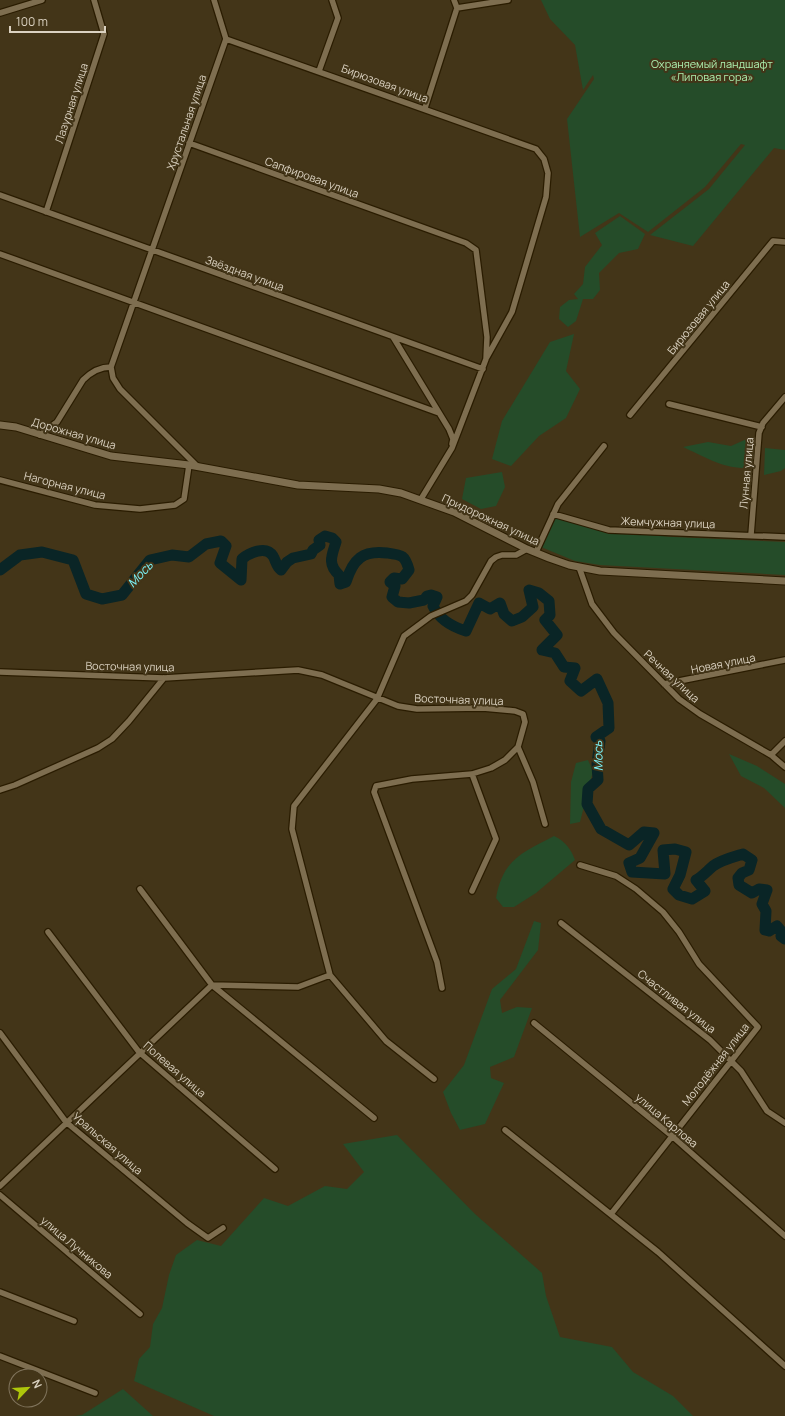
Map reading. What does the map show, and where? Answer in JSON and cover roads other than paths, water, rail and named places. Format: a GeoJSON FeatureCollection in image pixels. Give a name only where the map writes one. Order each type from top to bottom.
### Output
{"type":"FeatureCollection","features":[{"type":"Feature","properties":{"kind":"street"},"geometry":{"type":"LineString","coordinates":[[0,13],[42,0]]}},
{"type":"Feature","properties":{"kind":"street","name":"Лазурная улица"},"geometry":{"type":"LineString","coordinates":[[46,212],[104,34],[94,0]]}},
{"type":"Feature","properties":{"kind":"street"},"geometry":{"type":"LineString","coordinates":[[214,0],[226,39]]}},
{"type":"Feature","properties":{"kind":"street"},"geometry":{"type":"LineString","coordinates":[[319,71],[338,18],[332,0]]}},
{"type":"Feature","properties":{"kind":"street"},"geometry":{"type":"LineString","coordinates":[[425,108],[457,8],[454,0]]}},
{"type":"Feature","properties":{"kind":"street"},"geometry":{"type":"LineString","coordinates":[[457,8],[508,0]]}},
{"type":"Feature","properties":{"kind":"street","name":"Бирюзовая улица"},"geometry":{"type":"LineString","coordinates":[[226,39],[536,148],[544,159],[548,173],[546,198],[512,312],[486,359]]}},
{"type":"Feature","properties":{"kind":"street","name":"Хрустальная улица"},"geometry":{"type":"LineString","coordinates":[[111,367],[226,39]]}},
{"type":"Feature","properties":{"kind":"street","name":"Сапфировая улица"},"geometry":{"type":"LineString","coordinates":[[189,144],[466,242],[476,250],[487,336],[486,359]]}},
{"type":"Feature","properties":{"kind":"street","name":"Звёздная улица"},"geometry":{"type":"LineString","coordinates":[[0,195],[483,369]]}},
{"type":"Feature","properties":{"kind":"street","name":"Бирюзовая улица"},"geometry":{"type":"LineString","coordinates":[[630,416],[773,241],[785,242]]}},
{"type":"Feature","properties":{"kind":"street"},"geometry":{"type":"LineString","coordinates":[[0,254],[439,413]]}},
{"type":"Feature","properties":{"kind":"street"},"geometry":{"type":"LineString","coordinates":[[393,337],[453,439],[452,448]]}},
{"type":"Feature","properties":{"kind":"street"},"geometry":{"type":"LineString","coordinates":[[421,499],[452,448],[486,359]]}},
{"type":"Feature","properties":{"kind":"street"},"geometry":{"type":"LineString","coordinates":[[40,435],[57,422],[83,380],[89,374],[104,367],[111,367],[113,378],[120,388],[198,467]]}},
{"type":"Feature","properties":{"kind":"street","name":"Лунная улица"},"geometry":{"type":"LineString","coordinates":[[751,535],[757,446],[762,427],[785,397]]}},
{"type":"Feature","properties":{"kind":"street"},"geometry":{"type":"LineString","coordinates":[[669,404],[762,427]]}},
{"type":"Feature","properties":{"kind":"street","name":"Дорожная улица"},"geometry":{"type":"LineString","coordinates":[[0,425],[16,427],[111,456],[189,465]]}},
{"type":"Feature","properties":{"kind":"street"},"geometry":{"type":"LineString","coordinates":[[536,552],[553,514],[567,491],[604,446]]}},
{"type":"Feature","properties":{"kind":"street","name":"Придорожная улица"},"geometry":{"type":"LineString","coordinates":[[189,465],[298,485],[379,488],[421,499],[454,512],[527,549],[579,567],[608,571],[785,580]]}},
{"type":"Feature","properties":{"kind":"street","name":"Нагорная улица"},"geometry":{"type":"LineString","coordinates":[[0,480],[95,504],[140,509],[175,505],[181,502],[184,499],[189,465]]}},
{"type":"Feature","properties":{"kind":"street","name":"Жемчужная улица"},"geometry":{"type":"LineString","coordinates":[[553,514],[609,530],[751,535],[785,538]]}},
{"type":"Feature","properties":{"kind":"street"},"geometry":{"type":"LineString","coordinates":[[434,1079],[386,1041],[330,974],[292,829],[294,806],[378,699],[404,636],[432,616],[466,601],[472,595],[491,561],[496,557],[502,555],[516,555],[527,549]]}},
{"type":"Feature","properties":{"kind":"street","name":"Речная улица"},"geometry":{"type":"LineString","coordinates":[[579,567],[592,604],[614,633],[664,684],[680,699],[700,714],[771,755],[785,767]]}},
{"type":"Feature","properties":{"kind":"street","name":"Новая улица"},"geometry":{"type":"LineString","coordinates":[[664,684],[785,660]]}},
{"type":"Feature","properties":{"kind":"street","name":"Восточная улица"},"geometry":{"type":"LineString","coordinates":[[0,672],[164,678],[298,670],[322,675],[398,706],[417,709],[483,708],[523,714],[525,722],[518,747]]}},
{"type":"Feature","properties":{"kind":"street"},"geometry":{"type":"LineString","coordinates":[[0,790],[15,785],[91,751],[112,739],[129,721],[164,678]]}},
{"type":"Feature","properties":{"kind":"street"},"geometry":{"type":"LineString","coordinates":[[771,755],[785,741]]}},
{"type":"Feature","properties":{"kind":"street"},"geometry":{"type":"LineString","coordinates":[[442,988],[437,962],[374,792],[376,786],[412,779],[472,774],[491,768],[505,760],[518,747],[533,782],[545,824]]}},
{"type":"Feature","properties":{"kind":"street"},"geometry":{"type":"LineString","coordinates":[[472,774],[496,839],[472,891]]}},
{"type":"Feature","properties":{"kind":"street","name":"Молодёжная улица"},"geometry":{"type":"LineString","coordinates":[[580,865],[616,876],[636,889],[663,912],[679,932],[698,964],[758,1026],[611,1214]]}},
{"type":"Feature","properties":{"kind":"street"},"geometry":{"type":"LineString","coordinates":[[140,889],[212,984],[374,1118]]}},
{"type":"Feature","properties":{"kind":"street","name":"Счастливая улица"},"geometry":{"type":"LineString","coordinates":[[561,923],[710,1040],[741,1071],[767,1111],[785,1123]]}},
{"type":"Feature","properties":{"kind":"street","name":"Полевая улица"},"geometry":{"type":"LineString","coordinates":[[48,932],[139,1052],[275,1169]]}},
{"type":"Feature","properties":{"kind":"street"},"geometry":{"type":"LineString","coordinates":[[0,1186],[212,984],[298,987],[330,974]]}},
{"type":"Feature","properties":{"kind":"street","name":"улица Карлова"},"geometry":{"type":"LineString","coordinates":[[534,1023],[672,1136],[785,1236]]}},
{"type":"Feature","properties":{"kind":"street","name":"Уральская улица"},"geometry":{"type":"LineString","coordinates":[[0,1033],[66,1122],[187,1223],[208,1238],[223,1228]]}},
{"type":"Feature","properties":{"kind":"street"},"geometry":{"type":"LineString","coordinates":[[505,1130],[658,1252],[785,1366]]}},
{"type":"Feature","properties":{"kind":"street","name":"улица Лучникова"},"geometry":{"type":"LineString","coordinates":[[0,1195],[140,1314]]}},
{"type":"Feature","properties":{"kind":"street"},"geometry":{"type":"LineString","coordinates":[[0,1292],[74,1321]]}},
{"type":"Feature","properties":{"kind":"street"},"geometry":{"type":"LineString","coordinates":[[0,1356],[95,1394]]}},
{"type":"Feature","properties":{"kind":"waterway","name":"Мось"},"geometry":{"type":"LineString","coordinates":[[0,570],[20,555],[42,552],[73,560],[86,594],[102,599],[122,595],[150,560],[172,555],[189,557],[206,544],[221,541],[226,546],[220,563],[241,580],[242,559],[249,554],[258,551],[266,551],[273,556],[281,570],[287,562],[293,558],[311,554],[313,550],[320,545],[319,540],[325,536],[332,538],[336,542],[332,555],[332,563],[335,571],[339,575],[340,584],[346,582],[352,567],[365,555],[379,552],[399,555],[406,561],[409,570],[402,579],[394,578],[390,582],[395,586],[392,597],[398,602],[409,603],[424,600],[427,596],[431,595],[437,597],[433,606],[439,615],[451,625],[466,631],[479,603],[490,609],[500,603],[504,614],[512,621],[522,617],[533,607],[529,590],[539,593],[549,601],[550,615],[545,620],[557,635],[542,650],[555,653],[564,667],[575,668],[570,681],[581,691],[597,679],[608,703],[609,728],[596,737],[600,741],[597,764],[598,780],[588,789],[587,804],[601,829],[629,845],[644,832],[654,833],[640,858],[629,863],[632,872],[665,874],[663,850],[675,849],[686,852],[680,875],[673,889],[679,895],[692,899],[705,891],[696,880],[716,864],[743,854],[752,860],[749,870],[742,873],[738,878],[739,885],[752,893],[759,889],[767,890],[762,904],[766,911],[765,930],[769,931],[777,926],[782,932],[781,936],[785,939]]}},
{"type":"Feature","properties":{"kind":"park label","name":"Охраняемый ландшафт «Липовая гора»"},"geometry":{"type":"Point","coordinates":[712,69]}}]}
